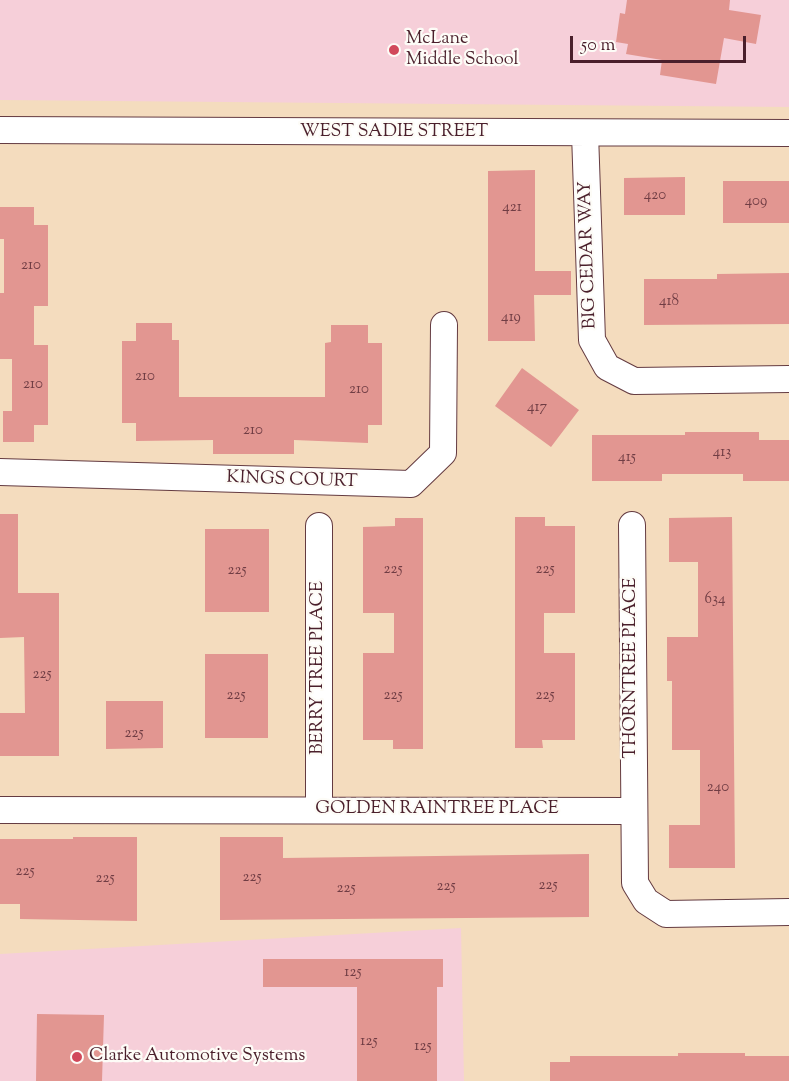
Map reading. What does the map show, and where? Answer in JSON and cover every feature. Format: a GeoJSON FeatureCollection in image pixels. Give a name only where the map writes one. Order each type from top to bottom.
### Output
{"type":"FeatureCollection","features":[{"type":"Feature","properties":{"kind":"street","name":"WEST SADIE STREET"},"geometry":{"type":"LineString","coordinates":[[0,130],[789,133]]}},
{"type":"Feature","properties":{"kind":"street","name":"BIG CEDAR WAY"},"geometry":{"type":"LineString","coordinates":[[585,133],[592,340],[607,367],[634,381],[789,380]]}},
{"type":"Feature","properties":{"kind":"street","name":"KINGS COURT"},"geometry":{"type":"LineString","coordinates":[[0,472],[411,484],[443,453],[444,325]]}},
{"type":"Feature","properties":{"kind":"street","name":"BERRY TREE PLACE"},"geometry":{"type":"LineString","coordinates":[[319,525],[320,810]]}},
{"type":"Feature","properties":{"kind":"street","name":"THORNTREE PLACE"},"geometry":{"type":"LineString","coordinates":[[632,525],[633,811]]}},
{"type":"Feature","properties":{"kind":"street","name":"GOLDEN RAINTREE PLACE"},"geometry":{"type":"LineString","coordinates":[[0,810],[633,811]]}},
{"type":"Feature","properties":{"kind":"street"},"geometry":{"type":"LineString","coordinates":[[633,811],[635,883],[646,902],[666,914],[789,912]]}},
{"type":"Feature","properties":{"kind":"shaded area","name":"McLane Middle School"},"geometry":{"type":"Polygon","coordinates":[[[0,0],[789,0],[789,107],[0,100],[0,0]]]}},
{"type":"Feature","properties":{"kind":"shaded area"},"geometry":{"type":"Polygon","coordinates":[[[461,928],[464,1081],[0,1081],[0,954],[461,928]]]}},
{"type":"Feature","properties":{"kind":"building"},"geometry":{"type":"Polygon","coordinates":[[[627,0],[730,0],[729,10],[761,15],[756,44],[724,38],[716,84],[660,75],[662,60],[626,54],[628,44],[616,42],[620,13],[625,14],[627,0]]]}},
{"type":"Feature","properties":{"kind":"building"},"geometry":{"type":"Polygon","coordinates":[[[535,170],[535,271],[571,271],[571,295],[534,295],[535,341],[488,341],[488,171],[535,170]]]}},
{"type":"Feature","properties":{"kind":"building"},"geometry":{"type":"Polygon","coordinates":[[[685,177],[685,215],[624,215],[624,178],[685,177]]]}},
{"type":"Feature","properties":{"kind":"building"},"geometry":{"type":"Polygon","coordinates":[[[723,181],[789,181],[789,223],[723,223],[723,181]]]}},
{"type":"Feature","properties":{"kind":"building"},"geometry":{"type":"Polygon","coordinates":[[[0,207],[34,207],[34,225],[48,225],[48,306],[34,306],[34,345],[48,345],[48,425],[34,425],[34,442],[3,442],[3,411],[12,411],[12,359],[0,359],[0,293],[4,293],[4,239],[0,239],[0,207]]]}},
{"type":"Feature","properties":{"kind":"building"},"geometry":{"type":"Polygon","coordinates":[[[789,273],[789,324],[644,325],[644,279],[717,279],[717,274],[789,273]]]}},
{"type":"Feature","properties":{"kind":"building"},"geometry":{"type":"Polygon","coordinates":[[[136,323],[172,323],[172,340],[179,340],[179,397],[325,397],[325,343],[331,342],[331,325],[368,325],[368,343],[382,343],[382,425],[368,425],[368,443],[294,440],[294,454],[213,454],[213,440],[136,441],[136,423],[122,423],[122,341],[136,341],[136,323]]]}},
{"type":"Feature","properties":{"kind":"building"},"geometry":{"type":"Polygon","coordinates":[[[522,368],[579,410],[551,447],[495,406],[522,368]]]}},
{"type":"Feature","properties":{"kind":"building"},"geometry":{"type":"Polygon","coordinates":[[[685,432],[759,432],[759,440],[789,440],[789,481],[743,481],[743,474],[662,474],[662,481],[592,481],[592,435],[685,435],[685,432]]]}},
{"type":"Feature","properties":{"kind":"building"},"geometry":{"type":"Polygon","coordinates":[[[0,514],[18,514],[18,593],[59,593],[59,756],[0,756],[0,713],[25,713],[24,637],[0,638],[0,514]]]}},
{"type":"Feature","properties":{"kind":"building"},"geometry":{"type":"Polygon","coordinates":[[[515,517],[545,517],[545,526],[575,526],[575,613],[544,613],[544,653],[575,653],[575,740],[542,740],[543,748],[515,748],[515,517]]]}},
{"type":"Feature","properties":{"kind":"building"},"geometry":{"type":"Polygon","coordinates":[[[732,517],[735,868],[669,868],[669,825],[700,825],[700,750],[672,750],[672,681],[667,681],[667,637],[698,637],[698,562],[669,562],[669,518],[732,517]]]}},
{"type":"Feature","properties":{"kind":"building"},"geometry":{"type":"Polygon","coordinates":[[[395,518],[423,518],[423,749],[393,749],[393,740],[363,740],[363,653],[394,653],[394,613],[363,613],[363,527],[395,526],[395,518]]]}},
{"type":"Feature","properties":{"kind":"building"},"geometry":{"type":"Polygon","coordinates":[[[205,529],[269,529],[269,612],[205,612],[205,529]]]}},
{"type":"Feature","properties":{"kind":"building"},"geometry":{"type":"Polygon","coordinates":[[[205,654],[268,654],[268,738],[205,738],[205,654]]]}},
{"type":"Feature","properties":{"kind":"building"},"geometry":{"type":"Polygon","coordinates":[[[106,701],[163,701],[163,748],[106,749],[106,701]]]}},
{"type":"Feature","properties":{"kind":"building"},"geometry":{"type":"Polygon","coordinates":[[[73,837],[137,837],[137,921],[20,919],[20,904],[0,904],[0,839],[73,839],[73,837]]]}},
{"type":"Feature","properties":{"kind":"building"},"geometry":{"type":"Polygon","coordinates":[[[220,837],[283,837],[283,858],[589,854],[589,917],[220,920],[220,837]]]}},
{"type":"Feature","properties":{"kind":"building"},"geometry":{"type":"Polygon","coordinates":[[[263,959],[443,959],[443,987],[437,987],[437,1081],[357,1081],[357,987],[263,987],[263,959]]]}},
{"type":"Feature","properties":{"kind":"building"},"geometry":{"type":"Polygon","coordinates":[[[37,1014],[104,1015],[102,1081],[36,1081],[37,1014]]]}},
{"type":"Feature","properties":{"kind":"building"},"geometry":{"type":"Polygon","coordinates":[[[678,1053],[745,1053],[745,1056],[789,1056],[789,1081],[550,1081],[550,1062],[570,1062],[570,1056],[678,1056],[678,1053]]]}},
{"type":"Feature","properties":{"kind":"place","name":"McLane Middle School"},"geometry":{"type":"Point","coordinates":[394,50]}},
{"type":"Feature","properties":{"kind":"place","name":"Clarke Automotive Systems"},"geometry":{"type":"Point","coordinates":[77,1057]}}]}
